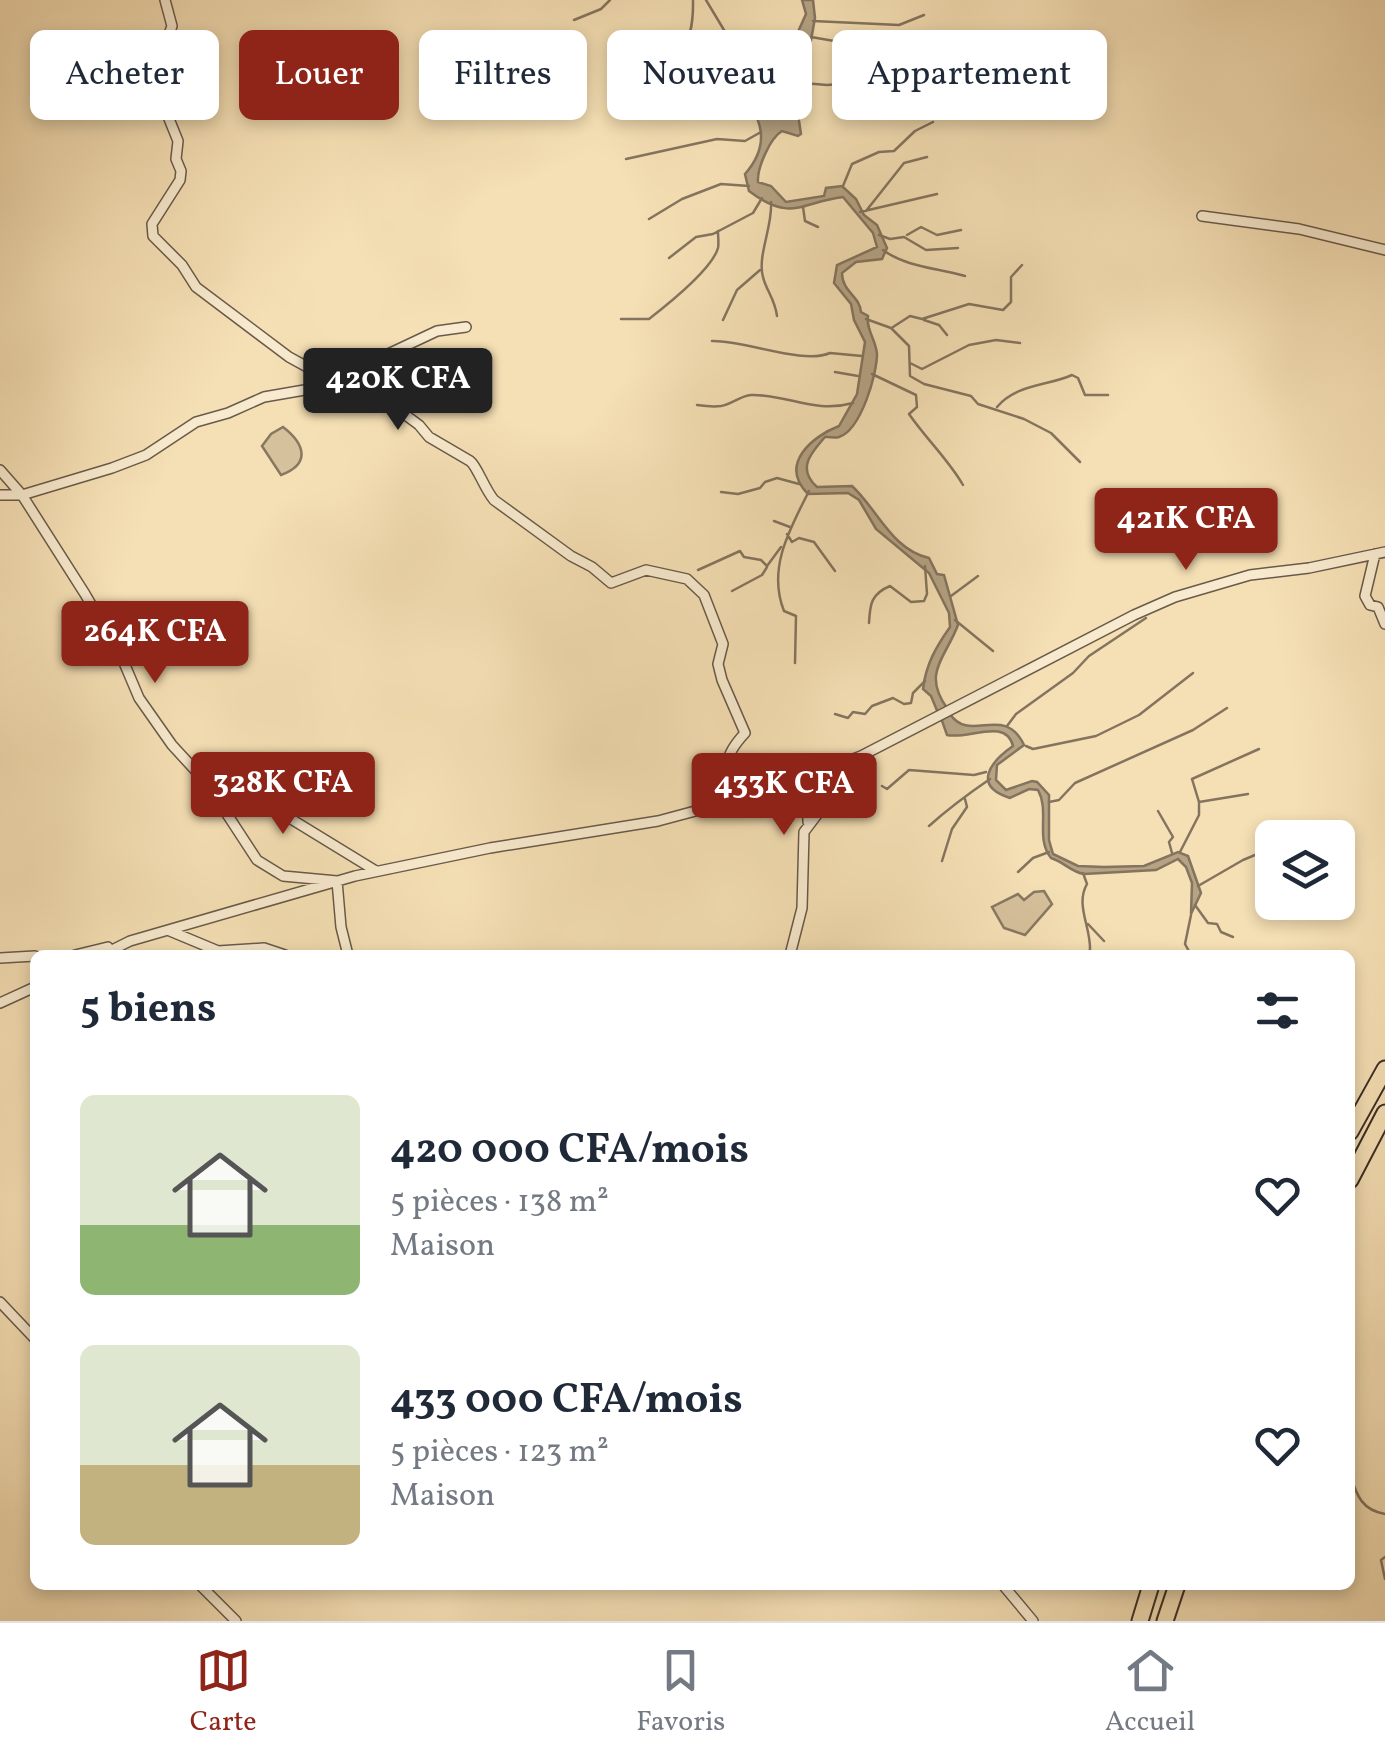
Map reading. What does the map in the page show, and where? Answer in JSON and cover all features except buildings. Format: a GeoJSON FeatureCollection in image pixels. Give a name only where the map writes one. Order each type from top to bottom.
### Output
{"type":"FeatureCollection","features":[{"type":"Feature","properties":{"kind":"highway"},"geometry":{"type":"LineString","coordinates":[[1355,1123],[1385,1069]]}},
{"type":"Feature","properties":{"kind":"highway"},"geometry":{"type":"LineString","coordinates":[[1355,1170],[1385,1112]]}},
{"type":"Feature","properties":{"kind":"highway"},"geometry":{"type":"LineString","coordinates":[[1140,1621],[1150,1590]]}},
{"type":"Feature","properties":{"kind":"highway"},"geometry":{"type":"LineString","coordinates":[[1165,1621],[1175,1590]]}},
{"type":"Feature","properties":{"kind":"street"},"geometry":{"type":"LineString","coordinates":[[165,0],[172,26],[162,54],[163,104],[178,141],[176,159],[181,171],[180,180],[152,224],[154,236],[182,265],[196,287],[288,357],[360,396],[392,405],[420,424],[429,438],[476,466],[478,479],[494,500],[592,567],[607,582],[646,570],[686,579],[704,595],[723,644],[718,664],[722,680],[746,734],[729,750],[728,762],[744,800]]}},
{"type":"Feature","properties":{"kind":"street"},"geometry":{"type":"LineString","coordinates":[[1202,216],[1299,229],[1385,250]]}},
{"type":"Feature","properties":{"kind":"street"},"geometry":{"type":"LineString","coordinates":[[0,495],[22,494],[146,455],[196,422],[264,397],[316,388],[437,331],[466,327]]}},
{"type":"Feature","properties":{"kind":"street"},"geometry":{"type":"LineString","coordinates":[[0,470],[22,494],[122,658],[139,698],[206,782],[264,867],[283,876],[338,881]]}},
{"type":"Feature","properties":{"kind":"street"},"geometry":{"type":"LineString","coordinates":[[1380,553],[1365,596],[1378,607],[1385,624]]}},
{"type":"Feature","properties":{"kind":"street"},"geometry":{"type":"LineString","coordinates":[[95,950],[376,872],[490,848],[658,821],[744,800],[861,756],[1174,598],[1250,575],[1380,553]]}},
{"type":"Feature","properties":{"kind":"street"},"geometry":{"type":"LineString","coordinates":[[808,825],[861,756]]}},
{"type":"Feature","properties":{"kind":"street"},"geometry":{"type":"LineString","coordinates":[[206,782],[220,791],[265,803],[376,872]]}},
{"type":"Feature","properties":{"kind":"street"},"geometry":{"type":"LineString","coordinates":[[791,950],[802,908],[802,846],[808,825],[808,813],[794,783]]}},
{"type":"Feature","properties":{"kind":"street"},"geometry":{"type":"LineString","coordinates":[[338,881],[347,950]]}},
{"type":"Feature","properties":{"kind":"street"},"geometry":{"type":"LineString","coordinates":[[170,930],[216,950]]}},
{"type":"Feature","properties":{"kind":"street"},"geometry":{"type":"LineString","coordinates":[[112,950],[130,941]]}},
{"type":"Feature","properties":{"kind":"street"},"geometry":{"type":"LineString","coordinates":[[233,950],[270,950]]}},
{"type":"Feature","properties":{"kind":"street"},"geometry":{"type":"LineString","coordinates":[[0,958],[30,956]]}},
{"type":"Feature","properties":{"kind":"street"},"geometry":{"type":"LineString","coordinates":[[0,1003],[30,989]]}},
{"type":"Feature","properties":{"kind":"street"},"geometry":{"type":"LineString","coordinates":[[0,1302],[30,1334]]}},
{"type":"Feature","properties":{"kind":"street"},"geometry":{"type":"LineString","coordinates":[[205,1590],[236,1621]]}},
{"type":"Feature","properties":{"kind":"street"},"geometry":{"type":"LineString","coordinates":[[1006,1590],[1033,1621]]}},
{"type":"Feature","properties":{"kind":"shaded area"},"geometry":{"type":"Polygon","coordinates":[[[802,0],[813,0],[812,35],[812,30],[799,30],[806,14],[802,0]]]}},
{"type":"Feature","properties":{"kind":"shaded area"},"geometry":{"type":"Polygon","coordinates":[[[758,120],[799,120],[801,134],[782,131],[777,135],[765,154],[758,182],[771,186],[786,202],[824,196],[826,188],[842,186],[877,225],[887,248],[882,259],[856,262],[842,273],[861,312],[868,316],[876,363],[871,387],[854,424],[839,437],[825,437],[807,468],[817,487],[852,486],[895,538],[916,554],[929,558],[937,574],[944,575],[958,625],[938,666],[936,685],[947,708],[938,713],[931,696],[923,689],[932,656],[950,627],[949,613],[929,573],[876,529],[859,500],[848,493],[808,494],[797,472],[802,452],[839,426],[857,394],[865,342],[851,304],[834,283],[837,265],[877,247],[873,233],[843,197],[786,208],[763,201],[749,191],[745,174],[758,154],[758,120]]]}},
{"type":"Feature","properties":{"kind":"shaded area"},"geometry":{"type":"Polygon","coordinates":[[[283,427],[302,453],[297,465],[281,475],[262,446],[283,427]]]}},
{"type":"Feature","properties":{"kind":"shaded area"},"geometry":{"type":"Polygon","coordinates":[[[950,714],[967,726],[997,725],[1016,733],[1024,745],[997,765],[996,780],[1006,790],[1037,782],[1049,795],[1049,840],[1053,854],[1078,866],[1104,867],[1144,866],[1178,852],[1188,856],[1201,893],[1191,914],[1192,883],[1178,859],[1156,870],[1084,874],[1051,858],[1044,842],[1043,807],[1038,790],[1029,789],[1010,798],[998,793],[988,780],[997,759],[1013,746],[1009,737],[995,731],[947,735],[941,718],[950,714]]]}},
{"type":"Feature","properties":{"kind":"shaded area"},"geometry":{"type":"Polygon","coordinates":[[[1044,891],[1052,904],[1025,935],[1004,928],[992,907],[1018,894],[1024,900],[1034,892],[1044,891]]]}},
{"type":"Feature","properties":{"kind":"waterway"},"geometry":{"type":"LineString","coordinates":[[574,20],[601,9],[610,0]]}},
{"type":"Feature","properties":{"kind":"waterway"},"geometry":{"type":"LineString","coordinates":[[690,30],[693,0]]}},
{"type":"Feature","properties":{"kind":"waterway"},"geometry":{"type":"LineString","coordinates":[[706,0],[724,30]]}},
{"type":"Feature","properties":{"kind":"waterway"},"geometry":{"type":"LineString","coordinates":[[813,21],[899,25],[924,15]]}},
{"type":"Feature","properties":{"kind":"waterway"},"geometry":{"type":"LineString","coordinates":[[812,37],[832,41]]}},
{"type":"Feature","properties":{"kind":"waterway"},"geometry":{"type":"LineString","coordinates":[[812,84],[832,85]]}},
{"type":"Feature","properties":{"kind":"waterway"},"geometry":{"type":"LineString","coordinates":[[843,186],[852,164],[879,152],[894,151],[915,131],[933,122]]}},
{"type":"Feature","properties":{"kind":"waterway"},"geometry":{"type":"LineString","coordinates":[[626,159],[717,139],[745,141],[761,132]]}},
{"type":"Feature","properties":{"kind":"waterway"},"geometry":{"type":"LineString","coordinates":[[866,211],[904,163],[927,157]]}},
{"type":"Feature","properties":{"kind":"waterway"},"geometry":{"type":"LineString","coordinates":[[649,219],[682,199],[721,184],[749,186]]}},
{"type":"Feature","properties":{"kind":"waterway"},"geometry":{"type":"LineString","coordinates":[[860,212],[937,194]]}},
{"type":"Feature","properties":{"kind":"waterway"},"geometry":{"type":"LineString","coordinates":[[669,258],[696,237],[713,234],[753,213],[762,198]]}},
{"type":"Feature","properties":{"kind":"waterway"},"geometry":{"type":"LineString","coordinates":[[771,202],[762,269],[777,316]]}},
{"type":"Feature","properties":{"kind":"waterway"},"geometry":{"type":"LineString","coordinates":[[803,207],[805,221],[818,227]]}},
{"type":"Feature","properties":{"kind":"waterway"},"geometry":{"type":"LineString","coordinates":[[907,235],[921,227],[937,235],[961,230]]}},
{"type":"Feature","properties":{"kind":"waterway"},"geometry":{"type":"LineString","coordinates":[[621,319],[649,319],[688,286],[714,257],[718,231]]}},
{"type":"Feature","properties":{"kind":"waterway"},"geometry":{"type":"LineString","coordinates":[[879,235],[890,239],[904,237],[926,250],[958,248]]}},
{"type":"Feature","properties":{"kind":"waterway"},"geometry":{"type":"LineString","coordinates":[[883,250],[912,264],[965,276]]}},
{"type":"Feature","properties":{"kind":"waterway"},"geometry":{"type":"LineString","coordinates":[[893,327],[910,316],[922,319],[969,304],[1003,310],[1011,302],[1011,277],[1022,265]]}},
{"type":"Feature","properties":{"kind":"waterway"},"geometry":{"type":"LineString","coordinates":[[723,320],[737,290],[760,270]]}},
{"type":"Feature","properties":{"kind":"waterway"},"geometry":{"type":"LineString","coordinates":[[866,319],[891,328],[909,346],[910,376],[1024,419],[1051,433],[1080,462]]}},
{"type":"Feature","properties":{"kind":"waterway"},"geometry":{"type":"LineString","coordinates":[[924,320],[939,325],[947,335]]}},
{"type":"Feature","properties":{"kind":"waterway"},"geometry":{"type":"LineString","coordinates":[[910,363],[922,369],[969,345],[996,340],[1020,343]]}},
{"type":"Feature","properties":{"kind":"waterway"},"geometry":{"type":"LineString","coordinates":[[712,341],[805,356],[862,356]]}},
{"type":"Feature","properties":{"kind":"waterway"},"geometry":{"type":"LineString","coordinates":[[835,372],[858,376]]}},
{"type":"Feature","properties":{"kind":"waterway"},"geometry":{"type":"LineString","coordinates":[[872,374],[916,395],[917,407],[909,414],[963,485]]}},
{"type":"Feature","properties":{"kind":"waterway"},"geometry":{"type":"LineString","coordinates":[[997,407],[1013,394],[1072,375],[1078,378],[1085,395],[1108,395]]}},
{"type":"Feature","properties":{"kind":"waterway"},"geometry":{"type":"LineString","coordinates":[[697,405],[721,406],[751,395],[813,405],[853,403]]}},
{"type":"Feature","properties":{"kind":"waterway"},"geometry":{"type":"LineString","coordinates":[[721,492],[738,494],[777,478],[799,484]]}},
{"type":"Feature","properties":{"kind":"waterway"},"geometry":{"type":"LineString","coordinates":[[795,663],[796,616],[784,611],[779,595],[779,564],[809,491]]}},
{"type":"Feature","properties":{"kind":"waterway"},"geometry":{"type":"LineString","coordinates":[[774,521],[790,527]]}},
{"type":"Feature","properties":{"kind":"waterway"},"geometry":{"type":"LineString","coordinates":[[787,534],[792,542],[799,538],[814,542],[835,571]]}},
{"type":"Feature","properties":{"kind":"waterway"},"geometry":{"type":"LineString","coordinates":[[698,570],[740,551],[744,557],[761,560],[767,566],[781,547]]}},
{"type":"Feature","properties":{"kind":"waterway"},"geometry":{"type":"LineString","coordinates":[[869,623],[873,600],[890,586],[911,602],[924,601],[925,566]]}},
{"type":"Feature","properties":{"kind":"waterway"},"geometry":{"type":"LineString","coordinates":[[732,591],[762,575],[767,567]]}},
{"type":"Feature","properties":{"kind":"waterway"},"geometry":{"type":"LineString","coordinates":[[951,596],[978,576]]}},
{"type":"Feature","properties":{"kind":"waterway"},"geometry":{"type":"LineString","coordinates":[[1007,726],[1016,714],[1073,673],[1089,656],[1146,618]]}},
{"type":"Feature","properties":{"kind":"waterway"},"geometry":{"type":"LineString","coordinates":[[955,620],[993,651]]}},
{"type":"Feature","properties":{"kind":"waterway"},"geometry":{"type":"LineString","coordinates":[[1026,746],[1033,749],[1096,736],[1139,715],[1193,673]]}},
{"type":"Feature","properties":{"kind":"waterway"},"geometry":{"type":"LineString","coordinates":[[835,714],[848,718],[853,712],[865,714],[872,706],[893,698],[911,703],[913,693],[925,681]]}},
{"type":"Feature","properties":{"kind":"waterway"},"geometry":{"type":"LineString","coordinates":[[1049,802],[1059,800],[1075,783],[1193,730],[1227,708]]}},
{"type":"Feature","properties":{"kind":"waterway"},"geometry":{"type":"LineString","coordinates":[[1199,802],[1192,779],[1259,749]]}},
{"type":"Feature","properties":{"kind":"waterway"},"geometry":{"type":"LineString","coordinates":[[882,786],[887,789],[909,770],[974,775],[986,772]]}},
{"type":"Feature","properties":{"kind":"waterway"},"geometry":{"type":"LineString","coordinates":[[929,826],[990,779]]}},
{"type":"Feature","properties":{"kind":"waterway"},"geometry":{"type":"LineString","coordinates":[[1180,852],[1199,815],[1199,802],[1248,794]]}},
{"type":"Feature","properties":{"kind":"waterway"},"geometry":{"type":"LineString","coordinates":[[942,861],[952,829],[967,807],[965,799]]}},
{"type":"Feature","properties":{"kind":"waterway"},"geometry":{"type":"LineString","coordinates":[[1158,811],[1173,837],[1169,842],[1172,853]]}},
{"type":"Feature","properties":{"kind":"waterway"},"geometry":{"type":"LineString","coordinates":[[1018,872],[1033,858],[1049,852]]}},
{"type":"Feature","properties":{"kind":"waterway"},"geometry":{"type":"LineString","coordinates":[[1198,886],[1255,855]]}},
{"type":"Feature","properties":{"kind":"waterway"},"geometry":{"type":"LineString","coordinates":[[1083,873],[1087,884],[1083,908],[1090,950]]}},
{"type":"Feature","properties":{"kind":"waterway"},"geometry":{"type":"LineString","coordinates":[[1195,905],[1208,923],[1217,924],[1221,932],[1233,937]]}},
{"type":"Feature","properties":{"kind":"waterway"},"geometry":{"type":"LineString","coordinates":[[1188,950],[1185,944],[1191,915]]}},
{"type":"Feature","properties":{"kind":"waterway"},"geometry":{"type":"LineString","coordinates":[[1088,924],[1104,941]]}},
{"type":"Feature","properties":{"kind":"waterway"},"geometry":{"type":"LineString","coordinates":[[1355,1489],[1361,1501],[1385,1514]]}},
{"type":"Feature","properties":{"kind":"waterway"},"geometry":{"type":"LineString","coordinates":[[1385,1557],[1381,1560],[1385,1579]]}}]}
